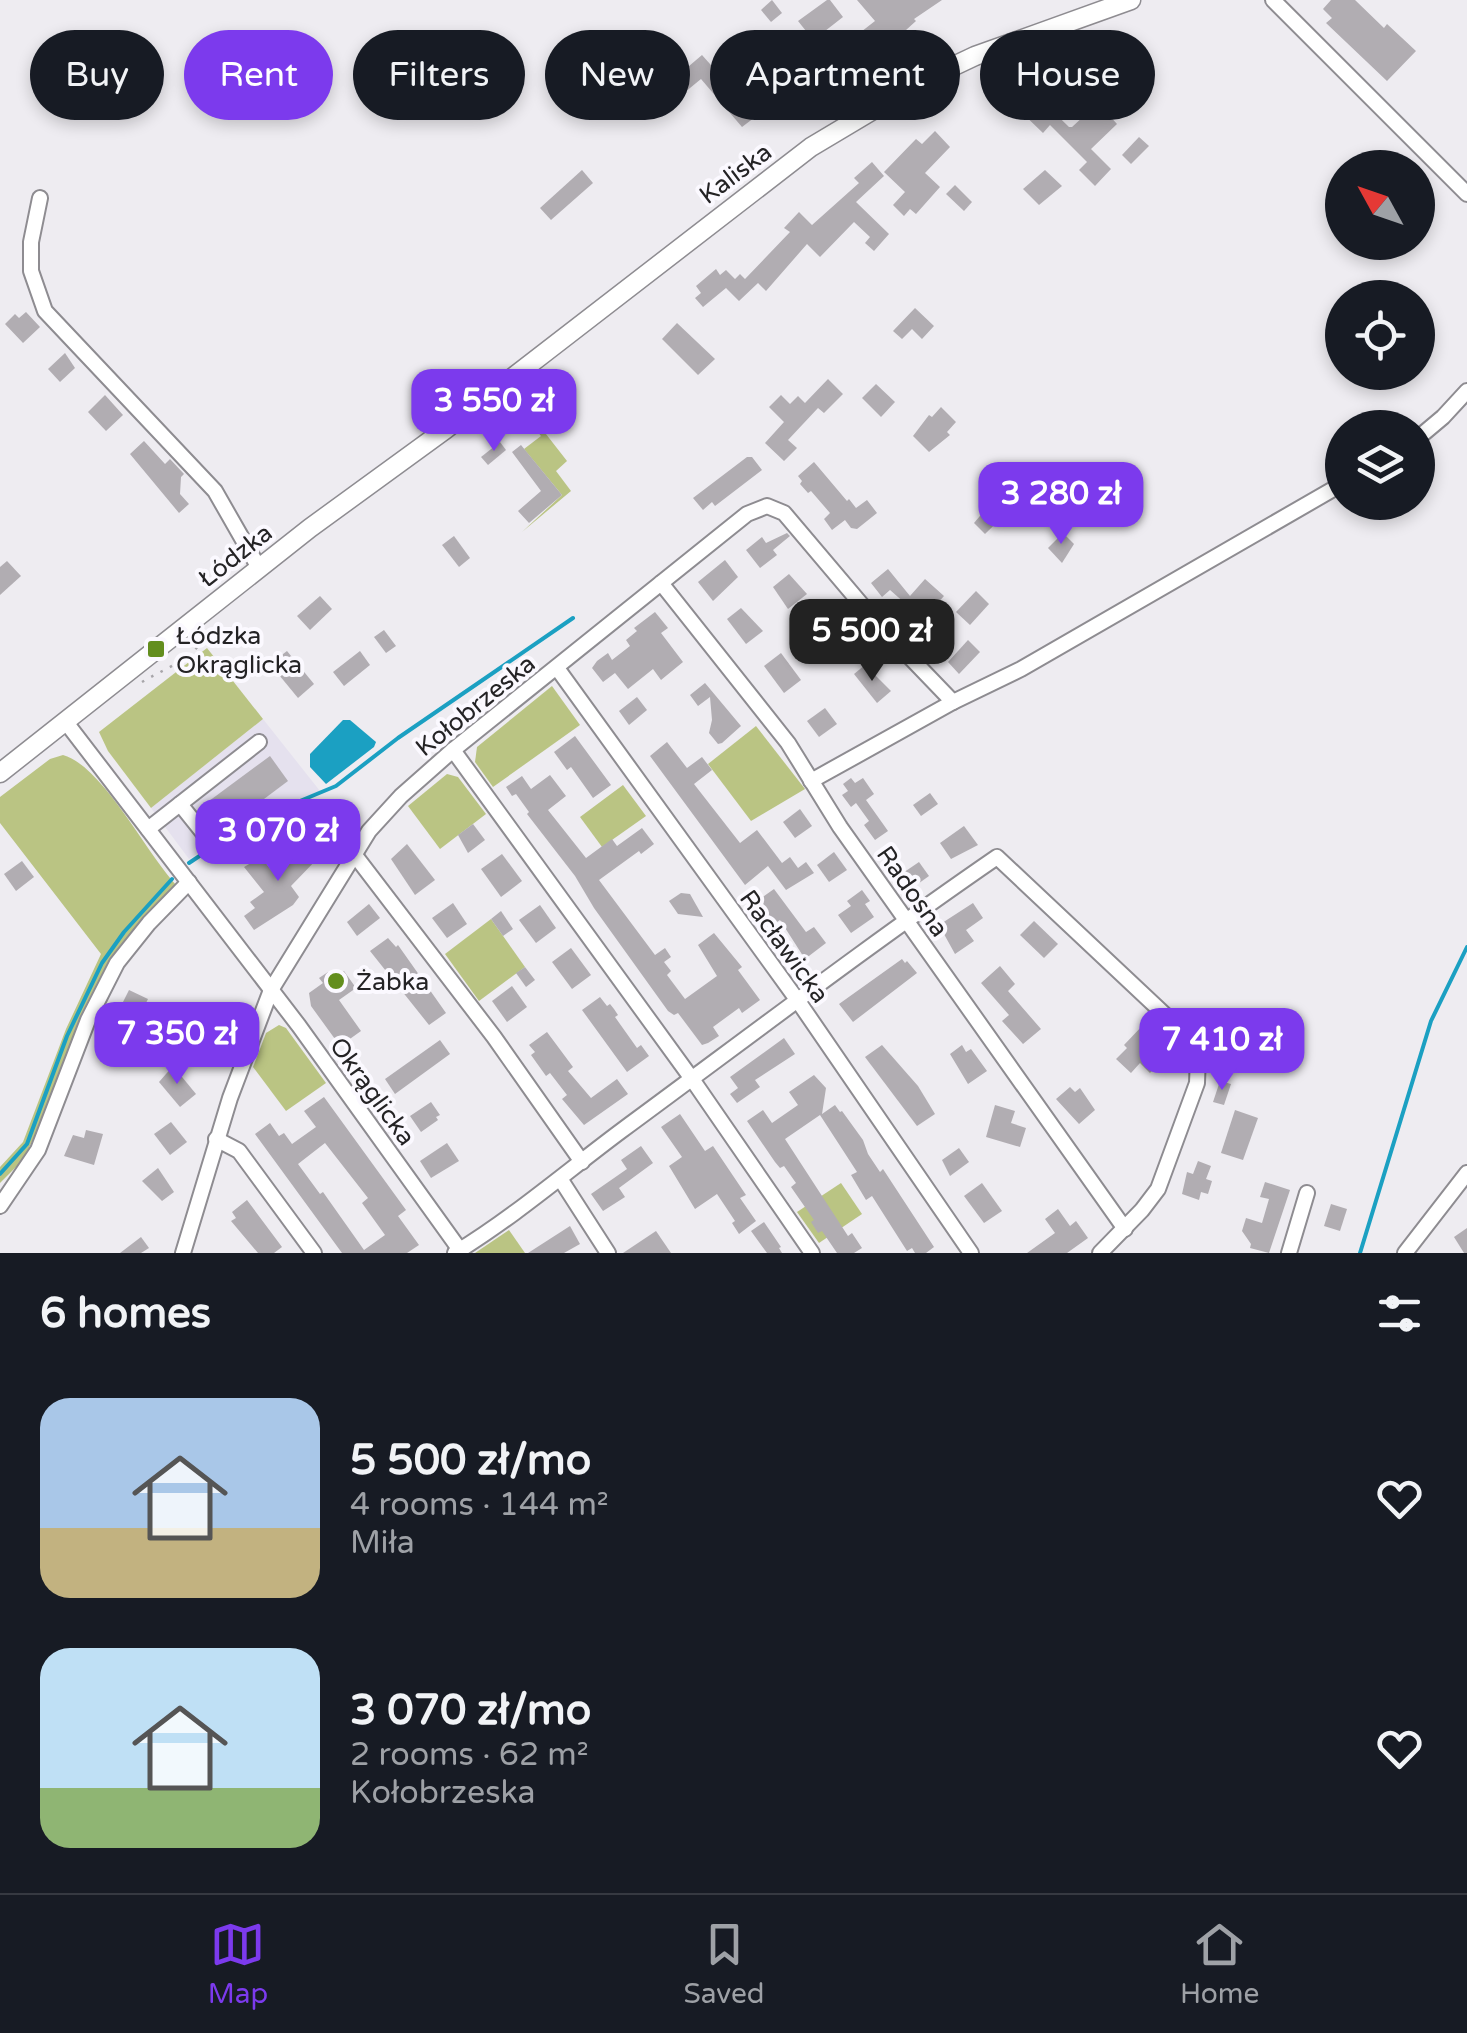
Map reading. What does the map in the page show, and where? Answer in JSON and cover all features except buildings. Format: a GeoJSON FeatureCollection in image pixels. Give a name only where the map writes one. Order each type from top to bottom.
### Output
{"type":"FeatureCollection","features":[{"type":"Feature","properties":{"kind":"main road","name":"Kaliska"},"geometry":{"type":"LineString","coordinates":[[506,383],[757,186],[864,113],[975,56],[1131,0]]}},
{"type":"Feature","properties":{"kind":"main road","name":"Łódzka"},"geometry":{"type":"LineString","coordinates":[[0,773],[259,568],[506,383]]}},
{"type":"Feature","properties":{"kind":"street"},"geometry":{"type":"LineString","coordinates":[[1272,0],[1467,194]]}},
{"type":"Feature","properties":{"kind":"street"},"geometry":{"type":"LineString","coordinates":[[40,198],[31,242],[31,270],[45,310],[214,491],[259,568]]}},
{"type":"Feature","properties":{"kind":"street"},"geometry":{"type":"LineString","coordinates":[[1435,422],[1467,392]]}},
{"type":"Feature","properties":{"kind":"street"},"geometry":{"type":"LineString","coordinates":[[811,781],[1021,669],[1325,494]]}},
{"type":"Feature","properties":{"kind":"street","name":"Kołobrzeska"},"geometry":{"type":"LineString","coordinates":[[183,1253],[242,1061],[271,990],[354,854],[384,813],[453,750],[747,514],[758,508],[776,507],[795,524],[878,624],[953,702]]}},
{"type":"Feature","properties":{"kind":"street","name":"Radosna"},"geometry":{"type":"LineString","coordinates":[[662,583],[788,743],[906,919],[1124,1229]]}},
{"type":"Feature","properties":{"kind":"street","name":"Racławicka"},"geometry":{"type":"LineString","coordinates":[[557,668],[798,1001],[972,1253]]}},
{"type":"Feature","properties":{"kind":"street","name":"Okrąglicka"},"geometry":{"type":"LineString","coordinates":[[66,722],[271,990],[458,1251]]}},
{"type":"Feature","properties":{"kind":"street"},"geometry":{"type":"LineString","coordinates":[[148,829],[259,742]]}},
{"type":"Feature","properties":{"kind":"street"},"geometry":{"type":"LineString","coordinates":[[453,750],[692,1078],[812,1253]]}},
{"type":"Feature","properties":{"kind":"street"},"geometry":{"type":"LineString","coordinates":[[180,804],[204,834]]}},
{"type":"Feature","properties":{"kind":"street"},"geometry":{"type":"LineString","coordinates":[[354,854],[494,1037],[582,1162]]}},
{"type":"Feature","properties":{"kind":"street"},"geometry":{"type":"LineString","coordinates":[[458,1251],[561,1180],[906,919],[997,857],[1180,1029],[1198,1055],[1197,1083],[1162,1177],[1150,1200],[1100,1253]]}},
{"type":"Feature","properties":{"kind":"street"},"geometry":{"type":"LineString","coordinates":[[0,1206],[38,1150],[88,1020],[117,963],[188,882]]}},
{"type":"Feature","properties":{"kind":"street"},"geometry":{"type":"LineString","coordinates":[[216,1139],[239,1150],[314,1253]]}},
{"type":"Feature","properties":{"kind":"street"},"geometry":{"type":"LineString","coordinates":[[1404,1253],[1467,1173]]}},
{"type":"Feature","properties":{"kind":"street"},"geometry":{"type":"LineString","coordinates":[[561,1180],[608,1253]]}},
{"type":"Feature","properties":{"kind":"street"},"geometry":{"type":"LineString","coordinates":[[1290,1253],[1307,1193]]}},
{"type":"Feature","properties":{"kind":"shaded area"},"geometry":{"type":"Polygon","coordinates":[[[263,719],[320,791],[258,814],[189,859],[151,808],[263,719]]]}},
{"type":"Feature","properties":{"kind":"green space"},"geometry":{"type":"Polygon","coordinates":[[[521,402],[567,461],[556,471],[571,491],[522,532],[562,495],[524,449],[541,436],[516,406],[521,402]]]}},
{"type":"Feature","properties":{"kind":"green space"},"geometry":{"type":"Polygon","coordinates":[[[207,648],[263,719],[151,808],[108,751],[99,732],[207,648]]]}},
{"type":"Feature","properties":{"kind":"green space"},"geometry":{"type":"Polygon","coordinates":[[[552,686],[580,725],[493,787],[475,762],[477,747],[552,686]]]}},
{"type":"Feature","properties":{"kind":"green space"},"geometry":{"type":"Polygon","coordinates":[[[756,726],[805,789],[751,821],[708,764],[756,726]]]}},
{"type":"Feature","properties":{"kind":"green space"},"geometry":{"type":"Polygon","coordinates":[[[63,755],[78,763],[109,793],[178,887],[132,937],[23,1160],[0,1183],[0,1167],[23,1142],[66,1029],[101,954],[0,823],[0,797],[50,759],[63,755]]]}},
{"type":"Feature","properties":{"kind":"green space"},"geometry":{"type":"Polygon","coordinates":[[[447,774],[458,777],[486,814],[440,849],[408,806],[447,774]]]}},
{"type":"Feature","properties":{"kind":"green space"},"geometry":{"type":"Polygon","coordinates":[[[623,785],[646,816],[602,847],[580,817],[623,785]]]}},
{"type":"Feature","properties":{"kind":"green space"},"geometry":{"type":"Polygon","coordinates":[[[491,919],[525,967],[479,1001],[445,954],[491,919]]]}},
{"type":"Feature","properties":{"kind":"green space"},"geometry":{"type":"Polygon","coordinates":[[[279,1025],[286,1028],[326,1083],[286,1111],[253,1067],[266,1033],[279,1025]]]}},
{"type":"Feature","properties":{"kind":"green space"},"geometry":{"type":"Polygon","coordinates":[[[841,1183],[862,1214],[819,1243],[797,1212],[841,1183]]]}},
{"type":"Feature","properties":{"kind":"green space"},"geometry":{"type":"Polygon","coordinates":[[[509,1230],[525,1253],[475,1253],[509,1230]]]}},
{"type":"Feature","properties":{"kind":"water"},"geometry":{"type":"Polygon","coordinates":[[[343,720],[350,720],[376,742],[326,784],[310,767],[310,754],[343,720]]]}},
{"type":"Feature","properties":{"kind":"waterway"},"geometry":{"type":"LineString","coordinates":[[189,863],[252,821],[336,786],[398,738],[573,618]]}},
{"type":"Feature","properties":{"kind":"waterway"},"geometry":{"type":"LineString","coordinates":[[0,1174],[27,1144],[67,1036],[102,963],[172,879]]}},
{"type":"Feature","properties":{"kind":"waterway"},"geometry":{"type":"LineString","coordinates":[[1360,1253],[1431,1021],[1467,947]]}},
{"type":"Feature","properties":{"kind":"place","name":"Łódzka Okrąglicka"},"geometry":{"type":"Point","coordinates":[156,649]}},
{"type":"Feature","properties":{"kind":"place","name":"Żabka"},"geometry":{"type":"Point","coordinates":[336,981]}}]}
